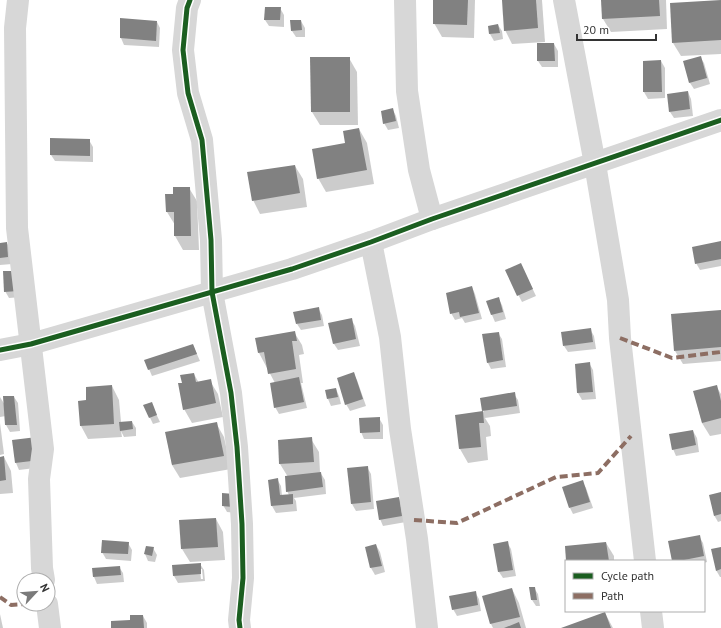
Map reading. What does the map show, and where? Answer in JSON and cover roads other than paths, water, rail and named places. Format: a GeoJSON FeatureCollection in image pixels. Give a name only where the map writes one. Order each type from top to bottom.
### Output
{"type":"FeatureCollection","features":[{"type":"Feature","properties":{"kind":"street"},"geometry":{"type":"LineString","coordinates":[[18,0],[15,28],[16,228],[43,449],[39,479],[43,572]]}},
{"type":"Feature","properties":{"kind":"street"},"geometry":{"type":"LineString","coordinates":[[190,0],[183,50],[188,93],[202,140],[211,240],[212,292],[231,393],[237,447],[242,524],[243,578],[239,620],[240,628]]}},
{"type":"Feature","properties":{"kind":"street"},"geometry":{"type":"LineString","coordinates":[[405,0],[407,91],[419,170],[432,219]]}},
{"type":"Feature","properties":{"kind":"street"},"geometry":{"type":"LineString","coordinates":[[564,0],[595,164],[618,300],[620,338],[645,560]]}},
{"type":"Feature","properties":{"kind":"street"},"geometry":{"type":"LineString","coordinates":[[0,350],[31,344],[292,268],[721,120]]}},
{"type":"Feature","properties":{"kind":"street"},"geometry":{"type":"LineString","coordinates":[[371,242],[390,338],[400,429],[417,539],[427,628]]}},
{"type":"Feature","properties":{"kind":"street"},"geometry":{"type":"LineString","coordinates":[[48,612],[50,628]]}},
{"type":"Feature","properties":{"kind":"street"},"geometry":{"type":"LineString","coordinates":[[651,612],[653,628]]}}]}
